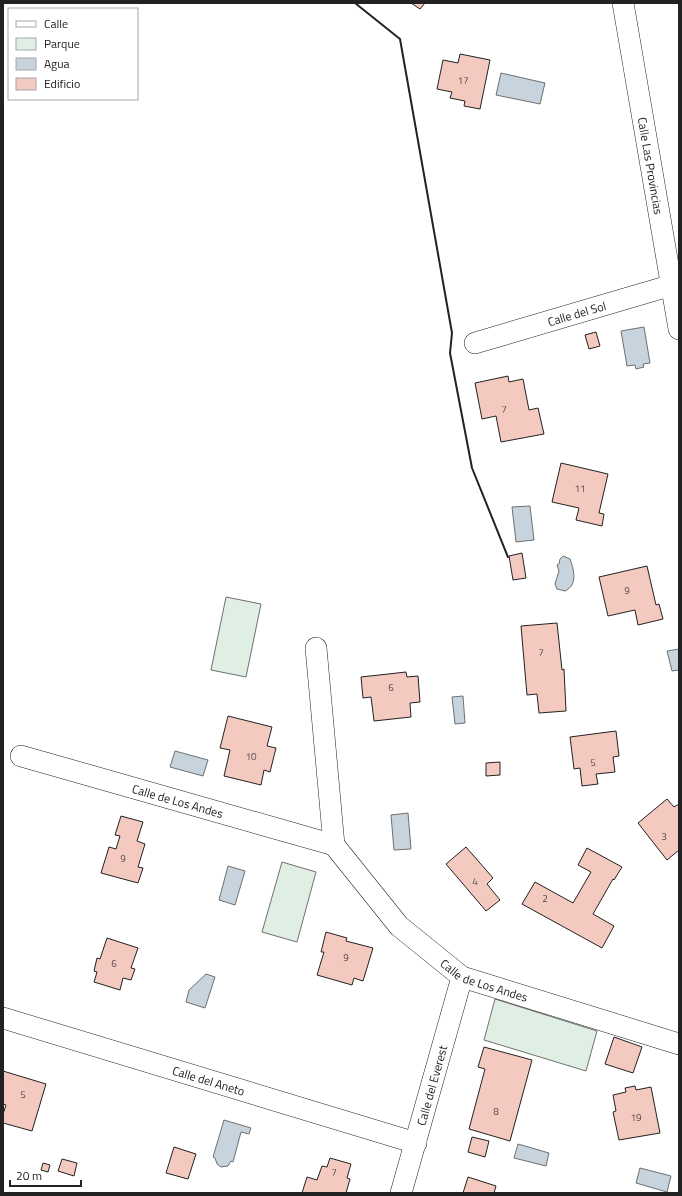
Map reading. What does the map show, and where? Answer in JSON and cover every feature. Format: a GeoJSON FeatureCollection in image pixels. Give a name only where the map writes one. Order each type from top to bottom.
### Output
{"type":"FeatureCollection","features":[{"type":"Feature","properties":{"kind":"street","name":"Calle Las Provincias"},"geometry":{"type":"LineString","coordinates":[[623,3],[675,284],[679,329]]}},
{"type":"Feature","properties":{"kind":"street","name":"Calle del Sol"},"geometry":{"type":"LineString","coordinates":[[475,343],[675,284]]}},
{"type":"Feature","properties":{"kind":"street"},"geometry":{"type":"LineString","coordinates":[[316,648],[334,845]]}},
{"type":"Feature","properties":{"kind":"street","name":"Calle de Los Andes"},"geometry":{"type":"LineString","coordinates":[[21,756],[334,845],[399,926],[462,977],[679,1044]]}},
{"type":"Feature","properties":{"kind":"street","name":"Calle del Everest"},"geometry":{"type":"LineString","coordinates":[[401,1193],[462,977]]}},
{"type":"Feature","properties":{"kind":"street","name":"Calle del Aneto"},"geometry":{"type":"LineString","coordinates":[[3,1018],[416,1143]]}},
{"type":"Feature","properties":{"kind":"green space"},"geometry":{"type":"Polygon","coordinates":[[[226,597],[261,604],[246,677],[211,670],[226,597]]]}},
{"type":"Feature","properties":{"kind":"green space"},"geometry":{"type":"Polygon","coordinates":[[[282,862],[316,872],[297,942],[262,932],[282,862]]]}},
{"type":"Feature","properties":{"kind":"green space"},"geometry":{"type":"Polygon","coordinates":[[[495,999],[597,1031],[586,1071],[484,1040],[495,999]]]}},
{"type":"Feature","properties":{"kind":"water"},"geometry":{"type":"Polygon","coordinates":[[[501,73],[545,83],[540,104],[496,95],[501,73]]]}},
{"type":"Feature","properties":{"kind":"water"},"geometry":{"type":"Polygon","coordinates":[[[644,327],[650,363],[643,364],[644,367],[636,369],[635,365],[627,366],[621,331],[644,327]]]}},
{"type":"Feature","properties":{"kind":"water"},"geometry":{"type":"Polygon","coordinates":[[[530,506],[534,540],[516,542],[512,507],[530,506]]]}},
{"type":"Feature","properties":{"kind":"water"},"geometry":{"type":"Polygon","coordinates":[[[563,556],[570,559],[574,577],[572,585],[565,591],[557,589],[555,584],[559,571],[557,565],[563,556]]]}},
{"type":"Feature","properties":{"kind":"water"},"geometry":{"type":"Polygon","coordinates":[[[679,649],[679,670],[672,671],[667,651],[679,649]]]}},
{"type":"Feature","properties":{"kind":"water"},"geometry":{"type":"Polygon","coordinates":[[[463,696],[465,723],[455,724],[452,697],[463,696]]]}},
{"type":"Feature","properties":{"kind":"water"},"geometry":{"type":"Polygon","coordinates":[[[175,751],[208,760],[203,776],[170,767],[175,751]]]}},
{"type":"Feature","properties":{"kind":"water"},"geometry":{"type":"Polygon","coordinates":[[[408,813],[411,849],[394,850],[391,815],[408,813]]]}},
{"type":"Feature","properties":{"kind":"water"},"geometry":{"type":"Polygon","coordinates":[[[228,866],[245,871],[235,905],[219,900],[228,866]]]}},
{"type":"Feature","properties":{"kind":"water"},"geometry":{"type":"Polygon","coordinates":[[[206,974],[215,977],[205,1008],[186,1002],[189,990],[206,974]]]}},
{"type":"Feature","properties":{"kind":"water"},"geometry":{"type":"Polygon","coordinates":[[[224,1120],[251,1128],[249,1134],[241,1132],[233,1162],[231,1161],[228,1166],[221,1167],[217,1164],[215,1158],[213,1157],[224,1120]]]}},
{"type":"Feature","properties":{"kind":"water"},"geometry":{"type":"Polygon","coordinates":[[[518,1144],[549,1153],[546,1166],[514,1158],[518,1144]]]}},
{"type":"Feature","properties":{"kind":"water"},"geometry":{"type":"Polygon","coordinates":[[[640,1168],[671,1176],[667,1192],[636,1183],[640,1168]]]}},
{"type":"Feature","properties":{"kind":"building"},"geometry":{"type":"Polygon","coordinates":[[[411,3],[425,3],[420,9],[411,3]]]}},
{"type":"Feature","properties":{"kind":"building"},"geometry":{"type":"Polygon","coordinates":[[[460,54],[490,60],[480,109],[464,106],[465,101],[450,98],[452,92],[437,89],[443,60],[458,63],[460,54]]]}},
{"type":"Feature","properties":{"kind":"building"},"geometry":{"type":"Polygon","coordinates":[[[596,332],[600,346],[589,349],[585,335],[596,332]]]}},
{"type":"Feature","properties":{"kind":"building"},"geometry":{"type":"Polygon","coordinates":[[[508,376],[509,382],[523,379],[529,410],[538,408],[544,434],[501,442],[496,416],[482,419],[475,383],[508,376]]]}},
{"type":"Feature","properties":{"kind":"building"},"geometry":{"type":"Polygon","coordinates":[[[561,463],[608,474],[599,513],[604,514],[602,526],[576,520],[579,508],[552,502],[561,463]]]}},
{"type":"Feature","properties":{"kind":"building"},"geometry":{"type":"Polygon","coordinates":[[[522,553],[526,578],[513,580],[509,556],[522,553]]]}},
{"type":"Feature","properties":{"kind":"building"},"geometry":{"type":"Polygon","coordinates":[[[647,566],[656,605],[659,604],[663,619],[638,625],[635,610],[608,616],[599,577],[647,566]]]}},
{"type":"Feature","properties":{"kind":"building"},"geometry":{"type":"Polygon","coordinates":[[[557,623],[562,670],[564,669],[566,711],[539,713],[537,694],[527,695],[521,626],[557,623]]]}},
{"type":"Feature","properties":{"kind":"building"},"geometry":{"type":"Polygon","coordinates":[[[406,672],[407,677],[418,676],[420,702],[410,703],[411,717],[374,721],[371,697],[363,698],[361,677],[406,672]]]}},
{"type":"Feature","properties":{"kind":"building"},"geometry":{"type":"Polygon","coordinates":[[[228,716],[272,727],[267,746],[276,748],[270,772],[264,770],[261,785],[224,776],[230,750],[220,748],[228,716]]]}},
{"type":"Feature","properties":{"kind":"building"},"geometry":{"type":"Polygon","coordinates":[[[616,731],[619,756],[613,757],[615,772],[596,774],[598,784],[582,786],[580,768],[574,769],[570,737],[616,731]]]}},
{"type":"Feature","properties":{"kind":"building"},"geometry":{"type":"Polygon","coordinates":[[[500,762],[500,775],[486,776],[486,763],[500,762]]]}},
{"type":"Feature","properties":{"kind":"building"},"geometry":{"type":"Polygon","coordinates":[[[667,799],[674,807],[679,804],[679,850],[667,860],[638,823],[667,799]]]}},
{"type":"Feature","properties":{"kind":"building"},"geometry":{"type":"Polygon","coordinates":[[[121,816],[143,822],[137,841],[145,844],[138,867],[143,868],[138,883],[101,873],[109,847],[116,849],[120,836],[115,835],[121,816]]]}},
{"type":"Feature","properties":{"kind":"building"},"geometry":{"type":"Polygon","coordinates":[[[466,847],[493,878],[487,884],[500,900],[486,911],[446,864],[466,847]]]}},
{"type":"Feature","properties":{"kind":"building"},"geometry":{"type":"Polygon","coordinates":[[[587,848],[622,867],[614,880],[613,879],[593,914],[614,926],[602,948],[522,904],[535,882],[573,903],[591,872],[578,865],[587,848]]]}},
{"type":"Feature","properties":{"kind":"building"},"geometry":{"type":"Polygon","coordinates":[[[326,932],[347,938],[346,941],[373,948],[363,981],[354,978],[352,985],[317,975],[324,952],[321,952],[326,932]]]}},
{"type":"Feature","properties":{"kind":"building"},"geometry":{"type":"Polygon","coordinates":[[[107,938],[138,948],[131,968],[135,969],[131,980],[123,978],[120,990],[94,982],[97,972],[94,971],[97,958],[100,959],[107,938]]]}},
{"type":"Feature","properties":{"kind":"building"},"geometry":{"type":"Polygon","coordinates":[[[614,1037],[642,1047],[633,1073],[605,1064],[614,1037]]]}},
{"type":"Feature","properties":{"kind":"building"},"geometry":{"type":"Polygon","coordinates":[[[484,1047],[532,1060],[510,1141],[469,1129],[485,1069],[478,1067],[484,1047]]]}},
{"type":"Feature","properties":{"kind":"building"},"geometry":{"type":"Polygon","coordinates":[[[3,1071],[46,1084],[32,1131],[3,1123],[3,1114],[6,1105],[3,1104],[3,1071]]]}},
{"type":"Feature","properties":{"kind":"building"},"geometry":{"type":"Polygon","coordinates":[[[635,1086],[636,1090],[651,1087],[660,1133],[619,1140],[613,1112],[616,1111],[613,1095],[626,1092],[625,1088],[635,1086]]]}},
{"type":"Feature","properties":{"kind":"building"},"geometry":{"type":"Polygon","coordinates":[[[472,1137],[489,1141],[485,1157],[468,1152],[472,1137]]]}},
{"type":"Feature","properties":{"kind":"building"},"geometry":{"type":"Polygon","coordinates":[[[174,1147],[196,1154],[188,1179],[166,1173],[174,1147]]]}},
{"type":"Feature","properties":{"kind":"building"},"geometry":{"type":"Polygon","coordinates":[[[330,1158],[351,1164],[347,1178],[350,1179],[346,1193],[302,1193],[307,1177],[317,1180],[322,1166],[327,1167],[330,1158]]]}},
{"type":"Feature","properties":{"kind":"building"},"geometry":{"type":"Polygon","coordinates":[[[62,1159],[77,1163],[74,1176],[58,1171],[62,1159]]]}},
{"type":"Feature","properties":{"kind":"building"},"geometry":{"type":"Polygon","coordinates":[[[43,1163],[50,1165],[48,1172],[41,1170],[43,1163]]]}},
{"type":"Feature","properties":{"kind":"building"},"geometry":{"type":"Polygon","coordinates":[[[468,1177],[496,1186],[494,1193],[463,1193],[468,1177]]]}},
{"type":"Feature","properties":{"kind":"wall"},"geometry":{"type":"LineString","coordinates":[[355,3],[400,39],[452,333],[450,353],[472,468],[508,557]]}}]}
